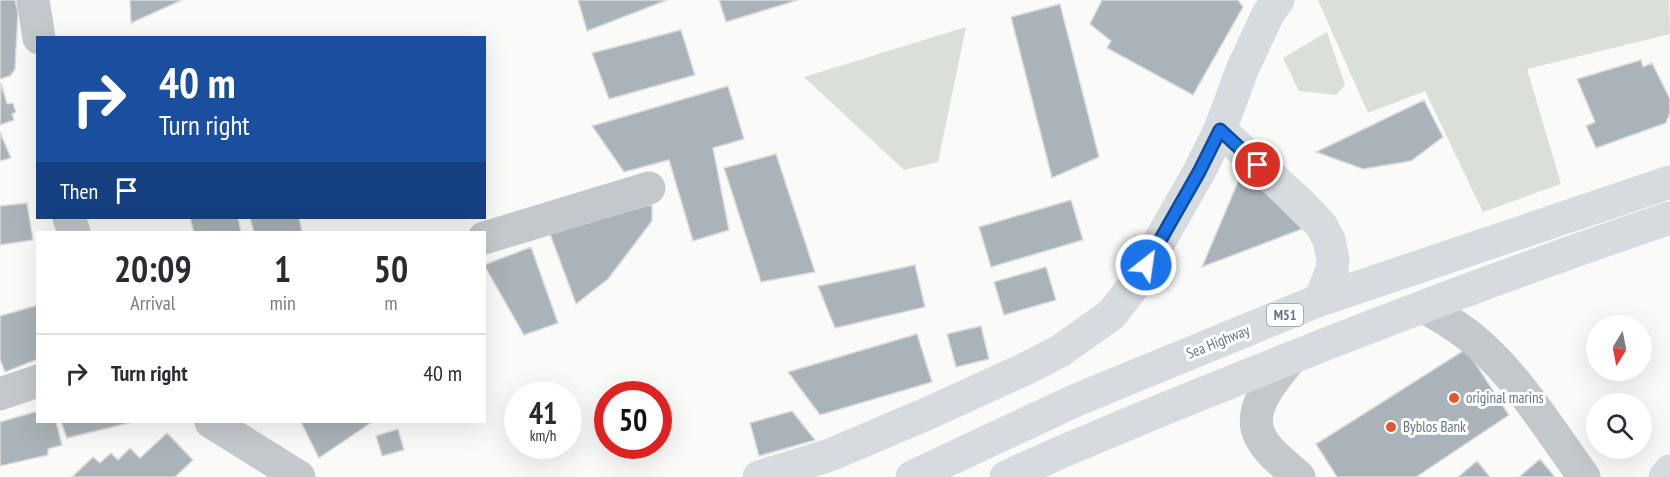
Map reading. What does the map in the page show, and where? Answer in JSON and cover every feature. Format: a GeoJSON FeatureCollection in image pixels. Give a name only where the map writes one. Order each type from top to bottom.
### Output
{"type":"FeatureCollection","features":[{"type":"Feature","properties":{"kind":"main road"},"geometry":{"type":"LineString","coordinates":[[759,477],[831,455],[1025,369],[1060,351],[1112,314],[1135,284],[1199,172],[1220,130],[1242,70],[1268,14],[1278,0]]}},
{"type":"Feature","properties":{"kind":"main road"},"geometry":{"type":"LineString","coordinates":[[1220,130],[1321,225],[1329,240],[1333,259],[1332,270],[1320,300]]}},
{"type":"Feature","properties":{"kind":"main road","name":"Sea Highway"},"geometry":{"type":"LineString","coordinates":[[912,477],[1074,400],[1320,300],[1670,182]]}},
{"type":"Feature","properties":{"kind":"main road"},"geometry":{"type":"LineString","coordinates":[[1006,477],[1065,449],[1291,358],[1670,218]]}},
{"type":"Feature","properties":{"kind":"main road"},"geometry":{"type":"LineString","coordinates":[[1665,477],[1670,471]]}},
{"type":"Feature","properties":{"kind":"street"},"geometry":{"type":"LineString","coordinates":[[33,0],[39,36]]}},
{"type":"Feature","properties":{"kind":"street"},"geometry":{"type":"LineString","coordinates":[[486,237],[649,188]]}},
{"type":"Feature","properties":{"kind":"street"},"geometry":{"type":"LineString","coordinates":[[1424,307],[1462,331],[1497,361],[1584,477]]}},
{"type":"Feature","properties":{"kind":"street"},"geometry":{"type":"LineString","coordinates":[[1291,358],[1259,405],[1256,425],[1264,443],[1299,477]]}},
{"type":"Feature","properties":{"kind":"street"},"geometry":{"type":"LineString","coordinates":[[0,394],[36,382]]}},
{"type":"Feature","properties":{"kind":"street"},"geometry":{"type":"LineString","coordinates":[[213,423],[299,477]]}},
{"type":"Feature","properties":{"kind":"shaded area"},"geometry":{"type":"Polygon","coordinates":[[[1318,0],[1669,0],[1670,34],[1527,69],[1561,184],[1483,212],[1425,91],[1368,113],[1318,0]]]}},
{"type":"Feature","properties":{"kind":"shaded area"},"geometry":{"type":"Polygon","coordinates":[[[966,27],[938,162],[904,170],[804,77],[966,27]]]}},
{"type":"Feature","properties":{"kind":"shaded area"},"geometry":{"type":"Polygon","coordinates":[[[1327,32],[1345,85],[1336,95],[1299,91],[1283,58],[1327,32]]]}},
{"type":"Feature","properties":{"kind":"building"},"geometry":{"type":"Polygon","coordinates":[[[0,0],[15,0],[18,12],[15,69],[10,76],[0,79],[0,0]]]}},
{"type":"Feature","properties":{"kind":"building"},"geometry":{"type":"Polygon","coordinates":[[[130,0],[182,0],[131,23],[130,0]]]}},
{"type":"Feature","properties":{"kind":"building"},"geometry":{"type":"Polygon","coordinates":[[[578,0],[667,0],[587,31],[578,0]]]}},
{"type":"Feature","properties":{"kind":"building"},"geometry":{"type":"Polygon","coordinates":[[[719,0],[798,0],[726,22],[719,0]]]}},
{"type":"Feature","properties":{"kind":"building"},"geometry":{"type":"Polygon","coordinates":[[[1102,0],[1238,0],[1243,7],[1193,95],[1107,48],[1111,41],[1090,24],[1102,0]]]}},
{"type":"Feature","properties":{"kind":"building"},"geometry":{"type":"Polygon","coordinates":[[[1060,4],[1099,157],[1052,178],[1011,17],[1060,4]]]}},
{"type":"Feature","properties":{"kind":"building"},"geometry":{"type":"Polygon","coordinates":[[[681,30],[695,75],[609,99],[592,53],[681,30]]]}},
{"type":"Feature","properties":{"kind":"building"},"geometry":{"type":"Polygon","coordinates":[[[1641,60],[1643,67],[1652,63],[1670,99],[1670,113],[1666,123],[1596,148],[1586,126],[1595,122],[1577,79],[1641,60]]]}},
{"type":"Feature","properties":{"kind":"building"},"geometry":{"type":"Polygon","coordinates":[[[1,83],[7,104],[13,103],[16,112],[12,114],[14,120],[0,125],[1,83]]]}},
{"type":"Feature","properties":{"kind":"building"},"geometry":{"type":"Polygon","coordinates":[[[728,86],[744,139],[713,148],[729,230],[693,241],[669,160],[624,172],[592,126],[728,86]]]}},
{"type":"Feature","properties":{"kind":"building"},"geometry":{"type":"Polygon","coordinates":[[[1424,100],[1443,137],[1411,161],[1363,169],[1316,152],[1424,100]]]}},
{"type":"Feature","properties":{"kind":"building"},"geometry":{"type":"Polygon","coordinates":[[[0,132],[11,158],[0,161],[0,132]]]}},
{"type":"Feature","properties":{"kind":"building"},"geometry":{"type":"Polygon","coordinates":[[[776,154],[815,272],[761,282],[724,168],[776,154]]]}},
{"type":"Feature","properties":{"kind":"building"},"geometry":{"type":"Polygon","coordinates":[[[1243,170],[1302,229],[1202,267],[1243,170]]]}},
{"type":"Feature","properties":{"kind":"building"},"geometry":{"type":"Polygon","coordinates":[[[1071,200],[1083,240],[991,267],[979,227],[1071,200]]]}},
{"type":"Feature","properties":{"kind":"building"},"geometry":{"type":"Polygon","coordinates":[[[27,203],[33,240],[0,245],[0,206],[27,203]]]}},
{"type":"Feature","properties":{"kind":"building"},"geometry":{"type":"Polygon","coordinates":[[[652,204],[652,221],[608,279],[576,304],[550,234],[652,204]]]}},
{"type":"Feature","properties":{"kind":"building"},"geometry":{"type":"Polygon","coordinates":[[[190,219],[238,219],[241,231],[194,231],[190,219]]]}},
{"type":"Feature","properties":{"kind":"building"},"geometry":{"type":"Polygon","coordinates":[[[250,219],[299,219],[302,231],[254,231],[250,219]]]}},
{"type":"Feature","properties":{"kind":"building"},"geometry":{"type":"Polygon","coordinates":[[[531,247],[558,323],[524,335],[486,268],[486,264],[531,247]]]}},
{"type":"Feature","properties":{"kind":"building"},"geometry":{"type":"Polygon","coordinates":[[[915,265],[925,307],[835,328],[818,286],[915,265]]]}},
{"type":"Feature","properties":{"kind":"building"},"geometry":{"type":"Polygon","coordinates":[[[1046,267],[1056,300],[1004,315],[994,282],[1046,267]]]}},
{"type":"Feature","properties":{"kind":"building"},"geometry":{"type":"Polygon","coordinates":[[[36,306],[36,360],[5,372],[0,359],[0,316],[36,306]]]}},
{"type":"Feature","properties":{"kind":"building"},"geometry":{"type":"Polygon","coordinates":[[[981,326],[989,359],[956,367],[947,334],[981,326]]]}},
{"type":"Feature","properties":{"kind":"building"},"geometry":{"type":"Polygon","coordinates":[[[917,334],[932,382],[820,415],[788,372],[917,334]]]}},
{"type":"Feature","properties":{"kind":"building"},"geometry":{"type":"Polygon","coordinates":[[[1466,349],[1509,415],[1416,477],[1337,477],[1316,444],[1466,349]]]}},
{"type":"Feature","properties":{"kind":"building"},"geometry":{"type":"Polygon","coordinates":[[[792,411],[815,440],[759,456],[750,423],[792,411]]]}},
{"type":"Feature","properties":{"kind":"building"},"geometry":{"type":"Polygon","coordinates":[[[36,412],[36,423],[56,423],[62,445],[48,449],[48,455],[0,466],[0,422],[36,412]]]}},
{"type":"Feature","properties":{"kind":"building"},"geometry":{"type":"Polygon","coordinates":[[[61,423],[129,423],[67,438],[61,423]]]}},
{"type":"Feature","properties":{"kind":"building"},"geometry":{"type":"Polygon","coordinates":[[[302,423],[371,423],[319,458],[302,423]]]}},
{"type":"Feature","properties":{"kind":"building"},"geometry":{"type":"Polygon","coordinates":[[[398,429],[404,450],[382,456],[376,436],[398,429]]]}},
{"type":"Feature","properties":{"kind":"building"},"geometry":{"type":"Polygon","coordinates":[[[167,433],[193,460],[175,477],[72,477],[93,457],[100,463],[111,453],[118,460],[130,448],[140,458],[167,433]]]}},
{"type":"Feature","properties":{"kind":"building"},"geometry":{"type":"Polygon","coordinates":[[[1540,459],[1555,477],[1519,477],[1540,459]]]}},
{"type":"Feature","properties":{"kind":"building"},"geometry":{"type":"Polygon","coordinates":[[[1477,461],[1490,477],[1458,477],[1477,461]]]}},
{"type":"Feature","properties":{"kind":"place","name":"original marins"},"geometry":{"type":"Point","coordinates":[1454,398]}},
{"type":"Feature","properties":{"kind":"place","name":"Byblos Bank"},"geometry":{"type":"Point","coordinates":[1391,427]}},
{"type":"Feature","properties":{"kind":"route"},"geometry":{"type":"LineString","coordinates":[[1146,265],[1220,130],[1258,165]]}}]}
